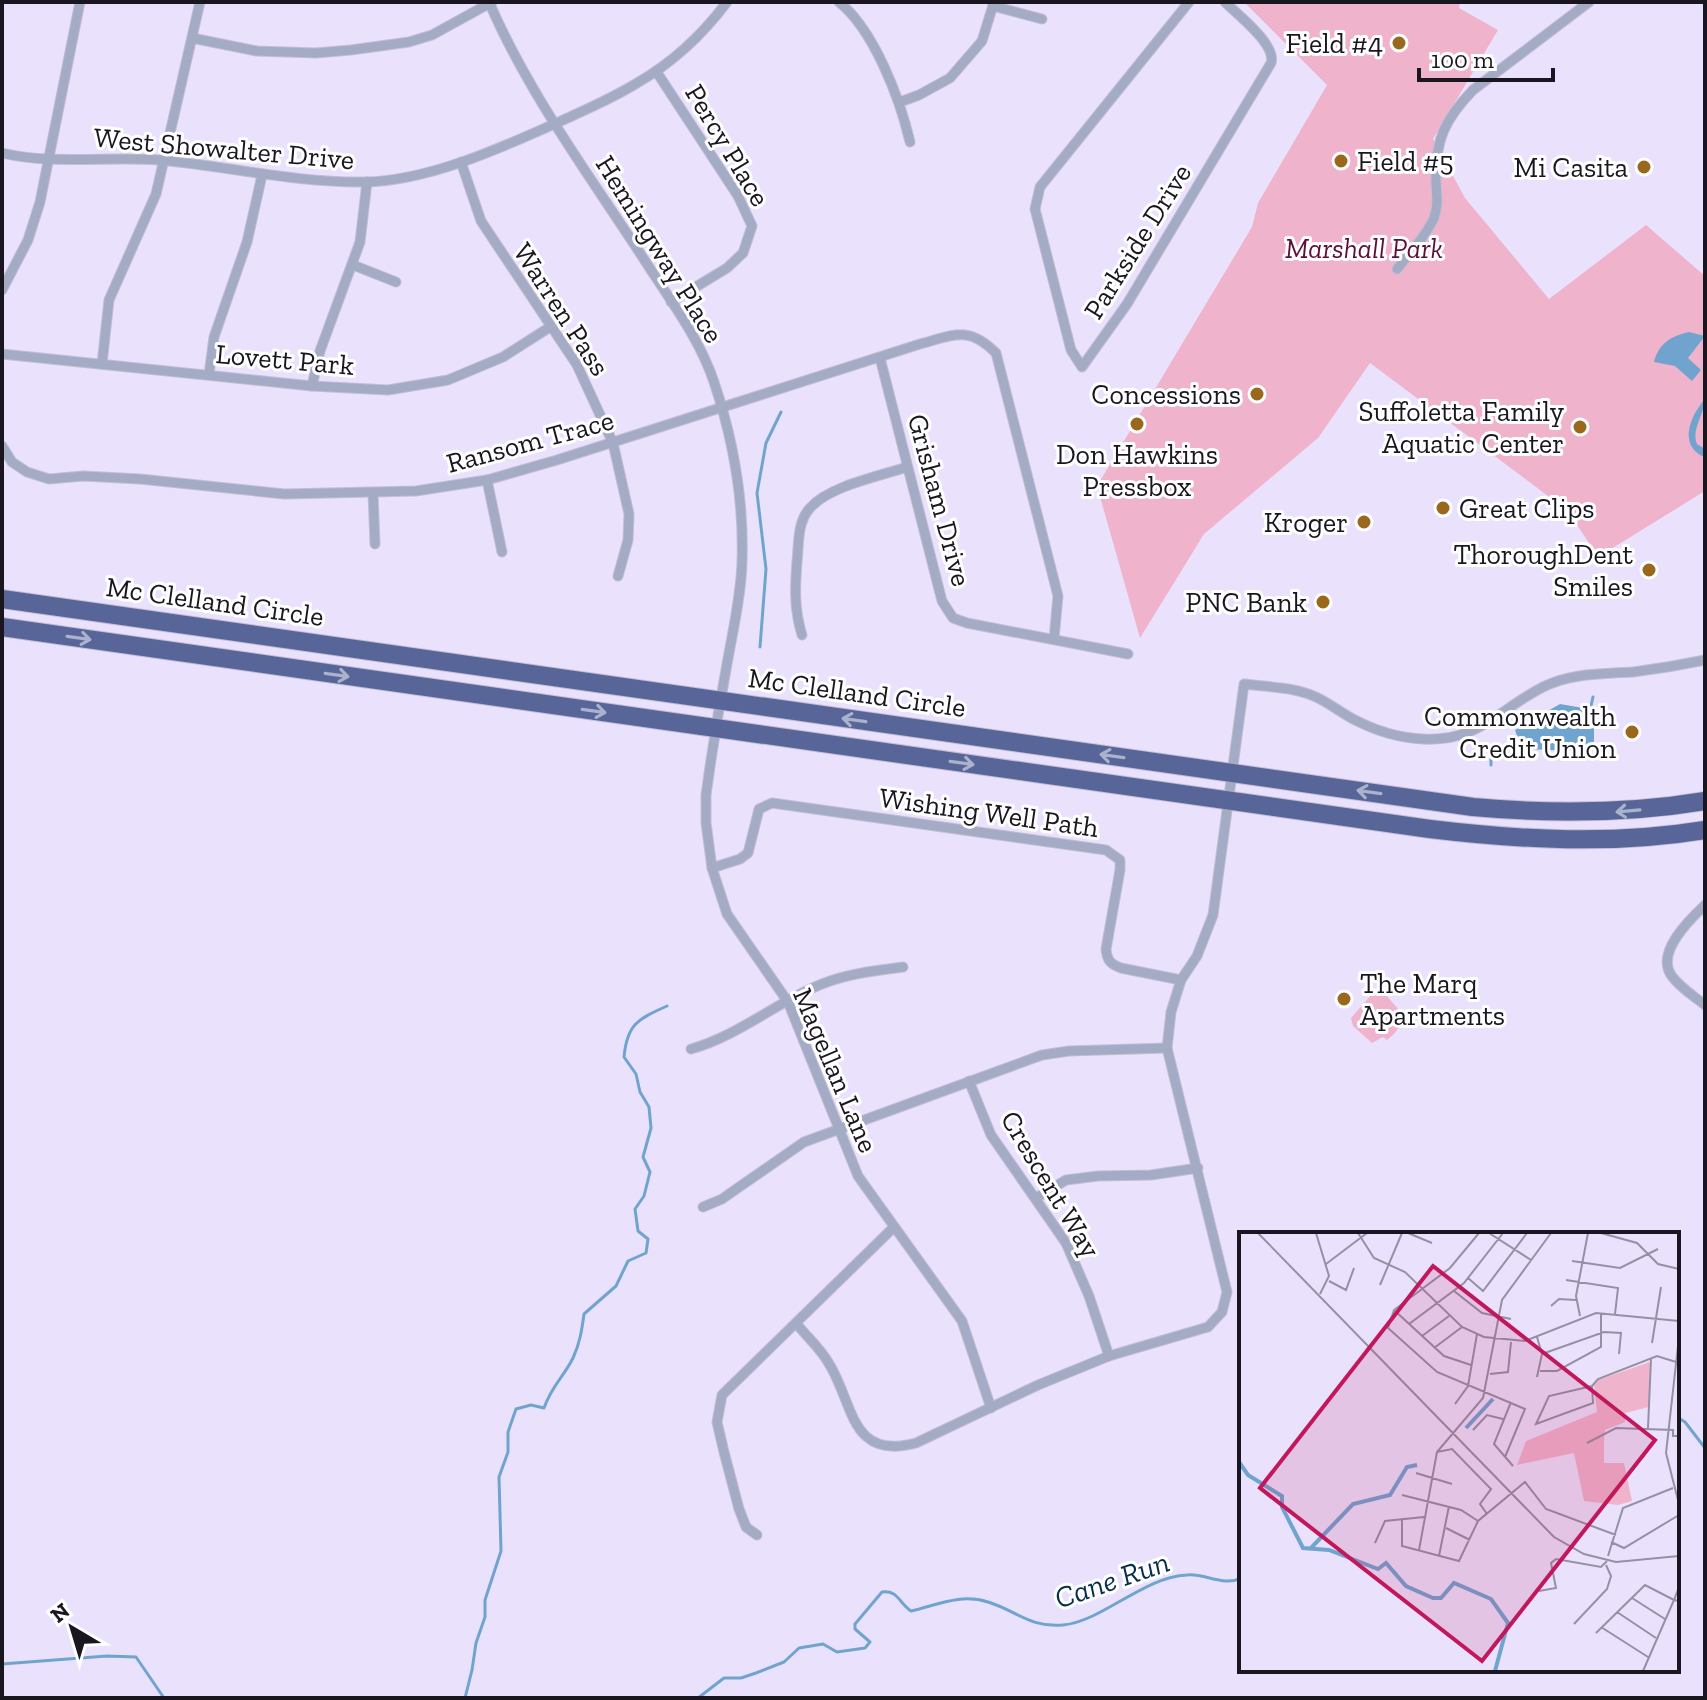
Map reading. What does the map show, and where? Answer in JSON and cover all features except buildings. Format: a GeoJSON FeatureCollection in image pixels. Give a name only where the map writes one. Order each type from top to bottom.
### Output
{"type":"FeatureCollection","features":[{"type":"Feature","properties":{"kind":"highway","name":"Mc Clelland Circle"},"geometry":{"type":"LineString","coordinates":[[2,599],[1473,807],[1537,812],[1613,812],[1705,801]]}},
{"type":"Feature","properties":{"kind":"highway","name":"Mc Clelland Circle"},"geometry":{"type":"LineString","coordinates":[[2,627],[1379,823],[1511,838],[1631,839],[1705,830]]}},
{"type":"Feature","properties":{"kind":"street"},"geometry":{"type":"LineString","coordinates":[[2,290],[28,240],[49,158],[80,2]]}},
{"type":"Feature","properties":{"kind":"street"},"geometry":{"type":"LineString","coordinates":[[102,364],[109,300],[156,194],[200,2]]}},
{"type":"Feature","properties":{"kind":"street"},"geometry":{"type":"LineString","coordinates":[[192,38],[271,52],[351,50],[409,42],[432,35],[490,2]]}},
{"type":"Feature","properties":{"kind":"street","name":"Hemingway Place"},"geometry":{"type":"LineString","coordinates":[[490,2],[508,45],[555,123],[693,334],[714,381],[736,478],[742,563],[738,609],[716,728]]}},
{"type":"Feature","properties":{"kind":"street","name":"West Showalter Drive"},"geometry":{"type":"LineString","coordinates":[[2,153],[19,157],[164,160],[262,175],[367,182],[403,177],[461,162],[508,145],[604,101],[656,71],[687,47],[727,2]]}},
{"type":"Feature","properties":{"kind":"street"},"geometry":{"type":"LineString","coordinates":[[839,2],[852,6],[876,52],[900,102],[910,142]]}},
{"type":"Feature","properties":{"kind":"street","name":"Parkside Drive"},"geometry":{"type":"LineString","coordinates":[[1189,2],[1040,187],[1035,209],[1071,350],[1082,367],[1127,304],[1271,63],[1273,57],[1269,46],[1225,2]]}},
{"type":"Feature","properties":{"kind":"street"},"geometry":{"type":"LineString","coordinates":[[1397,269],[1433,219],[1438,196],[1436,149],[1463,100],[1589,2]]}},
{"type":"Feature","properties":{"kind":"street"},"geometry":{"type":"LineString","coordinates":[[900,102],[950,78],[982,41],[994,4],[1042,19]]}},
{"type":"Feature","properties":{"kind":"street","name":"Percy Place"},"geometry":{"type":"LineString","coordinates":[[656,71],[738,196],[752,226],[743,253],[727,268],[671,302]]}},
{"type":"Feature","properties":{"kind":"street","name":"Warren Pass"},"geometry":{"type":"LineString","coordinates":[[461,162],[481,221],[577,365],[613,443],[629,514],[628,540],[618,576]]}},
{"type":"Feature","properties":{"kind":"street"},"geometry":{"type":"LineString","coordinates":[[209,374],[214,337],[247,242],[262,175]]}},
{"type":"Feature","properties":{"kind":"street"},"geometry":{"type":"LineString","coordinates":[[312,386],[320,351],[360,242],[367,182]]}},
{"type":"Feature","properties":{"kind":"street"},"geometry":{"type":"LineString","coordinates":[[353,265],[396,282]]}},
{"type":"Feature","properties":{"kind":"street","name":"Lovett Park"},"geometry":{"type":"LineString","coordinates":[[2,354],[312,386],[388,390],[448,380],[503,357],[550,327]]}},
{"type":"Feature","properties":{"kind":"street","name":"Ransom Trace"},"geometry":{"type":"LineString","coordinates":[[2,446],[12,462],[27,472],[49,479],[83,476],[140,479],[284,494],[416,491],[487,480],[958,334],[972,335],[982,339],[996,353],[1058,596],[1054,639]]}},
{"type":"Feature","properties":{"kind":"street","name":"Grisham Drive"},"geometry":{"type":"LineString","coordinates":[[880,358],[942,601],[953,618],[1128,654]]}},
{"type":"Feature","properties":{"kind":"street"},"geometry":{"type":"LineString","coordinates":[[802,635],[794,594],[800,527],[809,508],[829,493],[907,467]]}},
{"type":"Feature","properties":{"kind":"street"},"geometry":{"type":"LineString","coordinates":[[487,480],[502,552]]}},
{"type":"Feature","properties":{"kind":"street"},"geometry":{"type":"LineString","coordinates":[[373,493],[375,544]]}},
{"type":"Feature","properties":{"kind":"street"},"geometry":{"type":"LineString","coordinates":[[796,1323],[828,1361],[853,1422],[871,1440],[895,1449],[916,1443],[1038,1385],[1109,1356],[1208,1327],[1222,1312],[1227,1292],[1167,1048],[1171,1012],[1181,980],[1201,947],[1213,915],[1244,684],[1298,691],[1317,697],[1375,729],[1395,735],[1422,740],[1443,739],[1488,725],[1541,688],[1573,676],[1643,671],[1705,660]]}},
{"type":"Feature","properties":{"kind":"street","name":"Magellan Lane"},"geometry":{"type":"LineString","coordinates":[[716,728],[706,795],[706,823],[712,868],[727,914],[788,1002],[858,1176],[962,1321],[991,1408]]}},
{"type":"Feature","properties":{"kind":"street","name":"Wishing Well Path"},"geometry":{"type":"LineString","coordinates":[[712,868],[740,859],[748,853],[759,809],[772,803],[1106,850],[1120,860],[1107,959],[1121,968],[1181,980]]}},
{"type":"Feature","properties":{"kind":"street"},"geometry":{"type":"LineString","coordinates":[[1705,905],[1676,937],[1667,964],[1670,974],[1681,986],[1705,1005]]}},
{"type":"Feature","properties":{"kind":"street"},"geometry":{"type":"LineString","coordinates":[[691,1049],[715,1042],[829,982],[872,970],[903,967]]}},
{"type":"Feature","properties":{"kind":"street"},"geometry":{"type":"LineString","coordinates":[[703,1207],[722,1199],[804,1142],[969,1081],[1055,1053],[1167,1048]]}},
{"type":"Feature","properties":{"kind":"street","name":"Crescent Way"},"geometry":{"type":"LineString","coordinates":[[969,1081],[991,1135],[1066,1243],[1089,1296],[1109,1356]]}},
{"type":"Feature","properties":{"kind":"street"},"geometry":{"type":"LineString","coordinates":[[1036,1198],[1066,1180],[1151,1175],[1198,1168]]}},
{"type":"Feature","properties":{"kind":"street"},"geometry":{"type":"LineString","coordinates":[[757,1535],[746,1527],[739,1509],[717,1422],[722,1395],[894,1227]]}},
{"type":"Feature","properties":{"kind":"green space","name":"Marshall Park"},"geometry":{"type":"Polygon","coordinates":[[[1244,2],[1460,2],[1459,8],[1498,30],[1433,139],[1465,198],[1549,299],[1646,225],[1705,276],[1705,491],[1598,557],[1568,511],[1370,363],[1318,438],[1204,534],[1140,638],[1097,486],[1252,227],[1258,203],[1327,85],[1244,2]]]}},
{"type":"Feature","properties":{"kind":"green space"},"geometry":{"type":"Polygon","coordinates":[[[1373,993],[1385,994],[1406,1018],[1387,1040],[1383,1037],[1372,1043],[1353,1026],[1351,1018],[1373,993]]]}},
{"type":"Feature","properties":{"kind":"water"},"geometry":{"type":"Polygon","coordinates":[[[1689,332],[1705,336],[1688,358],[1701,370],[1692,381],[1675,366],[1654,362],[1667,341],[1689,332]]]}},
{"type":"Feature","properties":{"kind":"water"},"geometry":{"type":"Polygon","coordinates":[[[1705,399],[1696,432],[1697,444],[1705,449],[1704,457],[1691,445],[1689,430],[1705,399]]]}},
{"type":"Feature","properties":{"kind":"water"},"geometry":{"type":"Polygon","coordinates":[[[1560,704],[1583,708],[1594,723],[1594,745],[1576,751],[1521,749],[1515,730],[1560,704]]]}},
{"type":"Feature","properties":{"kind":"waterway"},"geometry":{"type":"LineString","coordinates":[[760,647],[766,569],[757,493],[766,443],[781,412]]}},
{"type":"Feature","properties":{"kind":"waterway"},"geometry":{"type":"LineString","coordinates":[[1588,719],[1593,697]]}},
{"type":"Feature","properties":{"kind":"waterway"},"geometry":{"type":"LineString","coordinates":[[1491,752],[1491,765]]}},
{"type":"Feature","properties":{"kind":"waterway"},"geometry":{"type":"LineString","coordinates":[[465,1698],[476,1643],[485,1617],[485,1600],[501,1551],[499,1477],[508,1452],[508,1432],[516,1409],[531,1405],[544,1408],[575,1352],[584,1314],[616,1286],[628,1261],[646,1253],[648,1239],[638,1231],[635,1209],[644,1196],[650,1172],[643,1157],[651,1128],[649,1107],[640,1092],[636,1074],[624,1057],[628,1037],[636,1024],[667,1006]]}},
{"type":"Feature","properties":{"kind":"waterway","name":"Cane Run"},"geometry":{"type":"LineString","coordinates":[[1679,1418],[1705,1448]]}},
{"type":"Feature","properties":{"kind":"waterway","name":"Cane Run"},"geometry":{"type":"LineString","coordinates":[[698,1698],[724,1678],[741,1678],[784,1662],[799,1648],[823,1644],[837,1652],[865,1648],[870,1642],[855,1629],[855,1624],[882,1592],[895,1595],[911,1611],[968,1599],[998,1605],[1041,1624],[1063,1625],[1093,1616],[1155,1583],[1171,1578],[1194,1575],[1228,1581],[1239,1579]]}},
{"type":"Feature","properties":{"kind":"waterway","name":"Cane Run"},"geometry":{"type":"LineString","coordinates":[[2,1664],[107,1656],[136,1657],[164,1698]]}},
{"type":"Feature","properties":{"kind":"place","name":"Field #4"},"geometry":{"type":"Point","coordinates":[1399,43]}},
{"type":"Feature","properties":{"kind":"place","name":"Field #5"},"geometry":{"type":"Point","coordinates":[1341,161]}},
{"type":"Feature","properties":{"kind":"place","name":"Mi Casita"},"geometry":{"type":"Point","coordinates":[1644,167]}},
{"type":"Feature","properties":{"kind":"place","name":"Concessions"},"geometry":{"type":"Point","coordinates":[1257,394]}},
{"type":"Feature","properties":{"kind":"place","name":"Don Hawkins Pressbox"},"geometry":{"type":"Point","coordinates":[1137,424]}},
{"type":"Feature","properties":{"kind":"place","name":"Suffoletta Family Aquatic Center"},"geometry":{"type":"Point","coordinates":[1580,427]}},
{"type":"Feature","properties":{"kind":"place","name":"Great Clips"},"geometry":{"type":"Point","coordinates":[1443,508]}},
{"type":"Feature","properties":{"kind":"place","name":"Kroger"},"geometry":{"type":"Point","coordinates":[1364,522]}},
{"type":"Feature","properties":{"kind":"place","name":"ThoroughDent Smiles"},"geometry":{"type":"Point","coordinates":[1649,570]}},
{"type":"Feature","properties":{"kind":"place","name":"PNC Bank"},"geometry":{"type":"Point","coordinates":[1323,602]}},
{"type":"Feature","properties":{"kind":"place","name":"Commonwealth Credit Union"},"geometry":{"type":"Point","coordinates":[1632,732]}},
{"type":"Feature","properties":{"kind":"place","name":"The Marq Apartments"},"geometry":{"type":"Point","coordinates":[1344,999]}}]}
